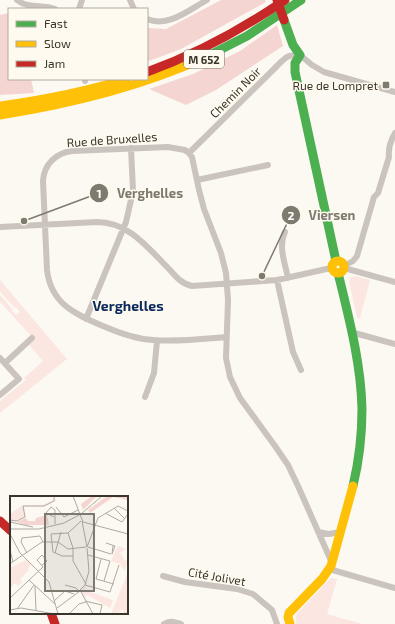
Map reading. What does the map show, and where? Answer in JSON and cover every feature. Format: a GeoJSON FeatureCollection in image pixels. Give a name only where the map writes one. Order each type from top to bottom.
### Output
{"type":"FeatureCollection","features":[{"type":"Feature","properties":{"kind":"main road"},"geometry":{"type":"LineString","coordinates":[[277,0],[293,45],[300,55],[295,63],[295,72],[338,267],[360,383],[362,407],[362,430],[358,467],[331,566],[290,618]]}},
{"type":"Feature","properties":{"kind":"main road","name":"M 652"},"geometry":{"type":"LineString","coordinates":[[148,72],[194,54],[210,46],[250,23],[285,0]]}},
{"type":"Feature","properties":{"kind":"main road","name":"M 652"},"geometry":{"type":"LineString","coordinates":[[148,80],[201,60],[239,41],[301,0]]}},
{"type":"Feature","properties":{"kind":"main road"},"geometry":{"type":"LineString","coordinates":[[0,106],[46,99],[122,80]]}},
{"type":"Feature","properties":{"kind":"main road","name":"M 652"},"geometry":{"type":"LineString","coordinates":[[0,115],[55,106],[97,96],[147,80]]}},
{"type":"Feature","properties":{"kind":"main road"},"geometry":{"type":"LineString","coordinates":[[0,102],[46,99]]}},
{"type":"Feature","properties":{"kind":"main road"},"geometry":{"type":"LineString","coordinates":[[0,522],[10,529]]}},
{"type":"Feature","properties":{"kind":"main road"},"geometry":{"type":"LineString","coordinates":[[51,614],[55,624]]}},
{"type":"Feature","properties":{"kind":"street"},"geometry":{"type":"LineString","coordinates":[[17,0],[26,5],[52,8]]}},
{"type":"Feature","properties":{"kind":"street"},"geometry":{"type":"LineString","coordinates":[[148,19],[160,22],[168,21],[176,18],[205,0]]}},
{"type":"Feature","properties":{"kind":"street","name":"Chemin Noir"},"geometry":{"type":"LineString","coordinates":[[189,153],[286,58],[291,55],[300,55]]}},
{"type":"Feature","properties":{"kind":"street"},"geometry":{"type":"LineString","coordinates":[[300,55],[312,65],[324,72],[395,92]]}},
{"type":"Feature","properties":{"kind":"street"},"geometry":{"type":"LineString","coordinates":[[0,227],[101,222],[110,223],[133,234],[179,279],[188,285],[195,286],[277,280],[338,267],[353,261],[357,256],[374,197],[378,193],[389,157],[388,151],[392,137],[395,133]]}},
{"type":"Feature","properties":{"kind":"street","name":"Rue de Bruxelles"},"geometry":{"type":"LineString","coordinates":[[189,153],[182,149],[168,147],[131,148],[64,152],[54,158],[48,165],[43,178],[48,278],[54,294],[64,306],[72,312],[130,336],[147,340],[170,341],[226,337]]}},
{"type":"Feature","properties":{"kind":"street"},"geometry":{"type":"LineString","coordinates":[[86,319],[124,229],[130,207],[132,191],[131,148]]}},
{"type":"Feature","properties":{"kind":"street"},"geometry":{"type":"LineString","coordinates":[[189,153],[193,160],[205,215],[224,264],[228,300],[226,337],[227,367],[234,387],[240,398],[288,465],[318,532],[331,566],[395,588]]}},
{"type":"Feature","properties":{"kind":"street"},"geometry":{"type":"LineString","coordinates":[[197,180],[268,165]]}},
{"type":"Feature","properties":{"kind":"street"},"geometry":{"type":"LineString","coordinates":[[285,232],[281,244],[288,278]]}},
{"type":"Feature","properties":{"kind":"street"},"geometry":{"type":"LineString","coordinates":[[338,267],[395,282]]}},
{"type":"Feature","properties":{"kind":"street"},"geometry":{"type":"LineString","coordinates":[[277,280],[292,352],[301,370]]}},
{"type":"Feature","properties":{"kind":"street"},"geometry":{"type":"LineString","coordinates":[[351,332],[395,344]]}},
{"type":"Feature","properties":{"kind":"street"},"geometry":{"type":"LineString","coordinates":[[5,363],[32,338]]}},
{"type":"Feature","properties":{"kind":"street"},"geometry":{"type":"LineString","coordinates":[[145,397],[154,373],[157,340]]}},
{"type":"Feature","properties":{"kind":"street"},"geometry":{"type":"LineString","coordinates":[[0,358],[19,379],[0,395]]}},
{"type":"Feature","properties":{"kind":"street"},"geometry":{"type":"LineString","coordinates":[[318,532],[329,534],[341,532]]}},
{"type":"Feature","properties":{"kind":"street","name":"Cité Jolivet"},"geometry":{"type":"LineString","coordinates":[[163,576],[185,582],[236,589],[252,594],[272,610],[276,624]]}},
{"type":"Feature","properties":{"kind":"street"},"geometry":{"type":"LineString","coordinates":[[276,624],[290,618]]}},
{"type":"Feature","properties":{"kind":"street"},"geometry":{"type":"LineString","coordinates":[[164,624],[171,621],[181,624]]}},
{"type":"Feature","properties":{"kind":"shaded area"},"geometry":{"type":"Polygon","coordinates":[[[221,0],[265,0],[266,2],[181,49],[149,61],[148,28],[166,29],[221,0]]]}},
{"type":"Feature","properties":{"kind":"shaded area"},"geometry":{"type":"Polygon","coordinates":[[[8,13],[8,80],[31,80],[34,93],[0,95],[0,15],[8,13]]]}},
{"type":"Feature","properties":{"kind":"shaded area"},"geometry":{"type":"Polygon","coordinates":[[[277,25],[283,46],[216,90],[186,105],[149,89],[193,74],[240,51],[277,25]]]}},
{"type":"Feature","properties":{"kind":"shaded area"},"geometry":{"type":"Polygon","coordinates":[[[355,276],[370,280],[360,318],[357,318],[349,281],[351,277],[355,276]]]}},
{"type":"Feature","properties":{"kind":"shaded area"},"geometry":{"type":"Polygon","coordinates":[[[0,280],[67,359],[0,413],[0,401],[26,380],[24,378],[43,361],[29,345],[34,340],[32,335],[31,336],[0,302],[0,295],[16,315],[20,312],[0,292],[0,280]]]}},
{"type":"Feature","properties":{"kind":"shaded area"},"geometry":{"type":"Polygon","coordinates":[[[331,578],[337,579],[327,614],[362,624],[297,624],[297,613],[331,578]]]}},
{"type":"Feature","properties":{"kind":"traffic: fast"},"geometry":{"type":"LineString","coordinates":[[206,57],[247,36],[301,0]]}},
{"type":"Feature","properties":{"kind":"traffic: fast"},"geometry":{"type":"LineString","coordinates":[[284,20],[293,45],[300,55],[295,63],[295,72],[336,261]]}},
{"type":"Feature","properties":{"kind":"traffic: fast"},"geometry":{"type":"LineString","coordinates":[[338,273],[354,341],[361,392],[361,438],[353,486]]}},
{"type":"Feature","properties":{"kind":"traffic: slow"},"geometry":{"type":"LineString","coordinates":[[148,80],[206,57]]}},
{"type":"Feature","properties":{"kind":"traffic: slow"},"geometry":{"type":"LineString","coordinates":[[0,106],[64,95],[123,80]]}},
{"type":"Feature","properties":{"kind":"traffic: slow"},"geometry":{"type":"LineString","coordinates":[[0,115],[79,100],[148,80]]}},
{"type":"Feature","properties":{"kind":"traffic: slow"},"geometry":{"type":"LineString","coordinates":[[336,261],[340,261],[344,267],[340,273],[336,273],[332,269],[332,265],[336,261]]}},
{"type":"Feature","properties":{"kind":"traffic: slow"},"geometry":{"type":"LineString","coordinates":[[290,624],[288,617],[289,613],[322,579],[331,566],[353,486]]}},
{"type":"Feature","properties":{"kind":"traffic: jam"},"geometry":{"type":"LineString","coordinates":[[277,0],[284,20]]}},
{"type":"Feature","properties":{"kind":"traffic: jam"},"geometry":{"type":"LineString","coordinates":[[148,72],[201,49],[252,21],[285,0]]}},
{"type":"Feature","properties":{"kind":"traffic: jam"},"geometry":{"type":"LineString","coordinates":[[0,521],[10,530]]}},
{"type":"Feature","properties":{"kind":"traffic: jam"},"geometry":{"type":"LineString","coordinates":[[51,614],[55,624]]}},
{"type":"Feature","properties":{"kind":"place","name":"Rue de Lompret"},"geometry":{"type":"Point","coordinates":[386,85]}},
{"type":"Feature","properties":{"kind":"place","name":"Verghelles"},"geometry":{"type":"Point","coordinates":[24,221]}},
{"type":"Feature","properties":{"kind":"place","name":"Viersen"},"geometry":{"type":"Point","coordinates":[262,276]}},
{"type":"Feature","properties":{"kind":"district","name":"Verghelles"},"geometry":{"type":"Point","coordinates":[128,305]}}]}
